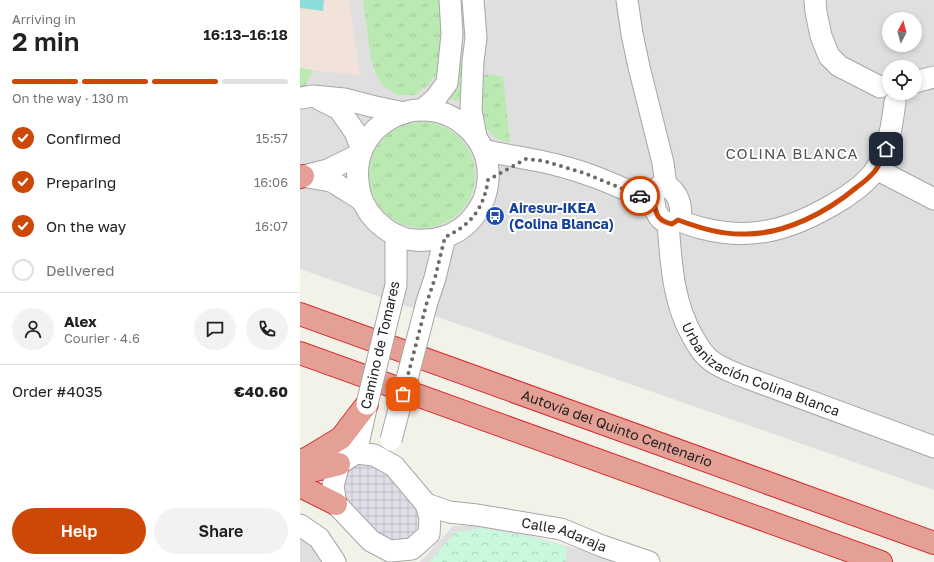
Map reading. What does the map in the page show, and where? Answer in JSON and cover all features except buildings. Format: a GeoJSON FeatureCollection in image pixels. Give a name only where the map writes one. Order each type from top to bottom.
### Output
{"type":"FeatureCollection","features":[{"type":"Feature","properties":{"kind":"highway","name":"Autovía del Quinto Centenario"},"geometry":{"type":"LineString","coordinates":[[304,314],[934,543]]}},
{"type":"Feature","properties":{"kind":"highway"},"geometry":{"type":"LineString","coordinates":[[300,353],[880,562]]}},
{"type":"Feature","properties":{"kind":"highway"},"geometry":{"type":"LineString","coordinates":[[300,460],[308,458],[341,438],[367,404]]}},
{"type":"Feature","properties":{"kind":"highway"},"geometry":{"type":"LineString","coordinates":[[300,470],[315,470],[347,459]]}},
{"type":"Feature","properties":{"kind":"highway"},"geometry":{"type":"LineString","coordinates":[[300,486],[336,504]]}},
{"type":"Feature","properties":{"kind":"street"},"geometry":{"type":"LineString","coordinates":[[450,0],[452,34],[447,83],[435,98],[413,111],[396,115],[381,124],[370,135],[361,152],[358,165],[358,189],[370,215],[382,227],[396,235],[412,240],[429,240],[445,237],[455,233],[475,215],[483,201],[486,191],[488,166],[480,144],[471,110],[473,61],[476,38],[473,0]]}},
{"type":"Feature","properties":{"kind":"street"},"geometry":{"type":"LineString","coordinates":[[307,97],[344,99],[370,106],[413,111],[431,110],[448,115],[464,124],[480,144],[492,152],[544,161],[660,193],[663,163],[639,67],[627,0]]}},
{"type":"Feature","properties":{"kind":"street"},"geometry":{"type":"LineString","coordinates":[[815,0],[821,36],[829,56],[839,66],[882,82]]}},
{"type":"Feature","properties":{"kind":"street"},"geometry":{"type":"LineString","coordinates":[[922,80],[934,77]]}},
{"type":"Feature","properties":{"kind":"street"},"geometry":{"type":"LineString","coordinates":[[882,87],[880,90],[882,97]]}},
{"type":"Feature","properties":{"kind":"street"},"geometry":{"type":"LineString","coordinates":[[307,97],[339,109],[355,132],[361,152]]}},
{"type":"Feature","properties":{"kind":"street"},"geometry":{"type":"LineString","coordinates":[[884,100],[892,103],[896,100]]}},
{"type":"Feature","properties":{"kind":"street"},"geometry":{"type":"LineString","coordinates":[[673,222],[726,233],[746,234],[761,233],[778,229],[798,223],[816,215],[844,198],[868,179],[876,170],[886,149],[899,100]]}},
{"type":"Feature","properties":{"kind":"street"},"geometry":{"type":"LineString","coordinates":[[301,177],[328,170],[361,152]]}},
{"type":"Feature","properties":{"kind":"street"},"geometry":{"type":"LineString","coordinates":[[488,180],[526,159]]}},
{"type":"Feature","properties":{"kind":"street"},"geometry":{"type":"LineString","coordinates":[[876,170],[934,199]]}},
{"type":"Feature","properties":{"kind":"street"},"geometry":{"type":"LineString","coordinates":[[301,177],[332,182],[362,200]]}},
{"type":"Feature","properties":{"kind":"street","name":"Urbanización Colina Blanca"},"geometry":{"type":"LineString","coordinates":[[660,193],[673,190],[678,197],[680,215],[673,222],[674,285],[680,309],[689,331],[698,347],[708,358],[721,367],[742,376],[934,447]]}},
{"type":"Feature","properties":{"kind":"street","name":"Camino de Tomares"},"geometry":{"type":"LineString","coordinates":[[347,459],[367,404],[396,285],[396,235]]}},
{"type":"Feature","properties":{"kind":"street"},"geometry":{"type":"LineString","coordinates":[[394,466],[391,440],[445,237]]}},
{"type":"Feature","properties":{"kind":"street"},"geometry":{"type":"LineString","coordinates":[[429,534],[430,518],[426,504],[394,466],[374,455],[347,459],[333,486],[336,504],[371,541],[390,551],[409,556],[429,534],[451,520],[477,515]]}},
{"type":"Feature","properties":{"kind":"street","name":"Calle Adaraja"},"geometry":{"type":"LineString","coordinates":[[426,504],[449,512],[562,529],[602,546],[649,562]]}},
{"type":"Feature","properties":{"kind":"street"},"geometry":{"type":"LineString","coordinates":[[300,525],[319,538],[335,562]]}},
{"type":"Feature","properties":{"kind":"street"},"geometry":{"type":"LineString","coordinates":[[371,541],[374,562]]}},
{"type":"Feature","properties":{"kind":"shaded area"},"geometry":{"type":"Polygon","coordinates":[[[300,0],[934,0],[934,490],[300,269],[300,0]]]}},
{"type":"Feature","properties":{"kind":"shaded area"},"geometry":{"type":"Polygon","coordinates":[[[300,0],[349,0],[360,75],[300,69],[300,0]]]}},
{"type":"Feature","properties":{"kind":"shaded area"},"geometry":{"type":"Polygon","coordinates":[[[300,0],[324,0],[323,11],[300,8],[300,0]]]}},
{"type":"Feature","properties":{"kind":"shaded area"},"geometry":{"type":"Polygon","coordinates":[[[355,464],[376,465],[398,486],[418,512],[418,527],[411,538],[398,541],[388,540],[358,515],[341,489],[346,472],[355,464]]]}},
{"type":"Feature","properties":{"kind":"shaded area"},"geometry":{"type":"Polygon","coordinates":[[[491,525],[626,562],[420,562],[453,526],[491,525]]]}},
{"type":"Feature","properties":{"kind":"shaded area"},"geometry":{"type":"Polygon","coordinates":[[[300,535],[302,536],[325,562],[300,562],[300,535]]]}},
{"type":"Feature","properties":{"kind":"green space"},"geometry":{"type":"Polygon","coordinates":[[[363,0],[439,0],[445,41],[439,72],[428,85],[414,95],[397,95],[383,86],[376,74],[371,59],[363,0]]]}},
{"type":"Feature","properties":{"kind":"green space"},"geometry":{"type":"Polygon","coordinates":[[[460,64],[465,64],[460,97],[458,101],[448,98],[456,84],[460,64]]]}},
{"type":"Feature","properties":{"kind":"green space"},"geometry":{"type":"Polygon","coordinates":[[[300,68],[313,70],[300,98],[300,68]]]}},
{"type":"Feature","properties":{"kind":"green space"},"geometry":{"type":"Polygon","coordinates":[[[485,74],[503,77],[510,143],[495,138],[478,115],[481,88],[485,74]]]}},
{"type":"Feature","properties":{"kind":"green space"},"geometry":{"type":"Polygon","coordinates":[[[422,122],[442,126],[460,137],[471,155],[475,175],[471,195],[460,213],[442,224],[422,228],[402,224],[384,213],[373,195],[369,175],[373,155],[384,137],[402,126],[422,122]]]}},
{"type":"Feature","properties":{"kind":"green space"},"geometry":{"type":"Polygon","coordinates":[[[482,528],[532,537],[567,547],[566,562],[430,562],[455,532],[482,528]]]}},
{"type":"Feature","properties":{"kind":"way so far"},"geometry":{"type":"LineString","coordinates":[[403,394],[445,237],[455,233],[472,219],[483,201],[488,180],[526,159],[544,161],[584,173],[640,196]]}},
{"type":"Feature","properties":{"kind":"place","name":"Airesur-IKEA (Colina Blanca)"},"geometry":{"type":"Point","coordinates":[495,216]}},
{"type":"Feature","properties":{"kind":"district","name":"COLINA BLANCA"},"geometry":{"type":"Point","coordinates":[792,154]}},
{"type":"Feature","properties":{"kind":"route"},"geometry":{"type":"LineString","coordinates":[[640,196],[654,202],[656,212],[660,219],[665,222],[672,224],[678,220],[699,228],[726,233],[761,233],[798,223],[816,215],[844,198],[868,179],[876,170],[886,149]]}}]}
